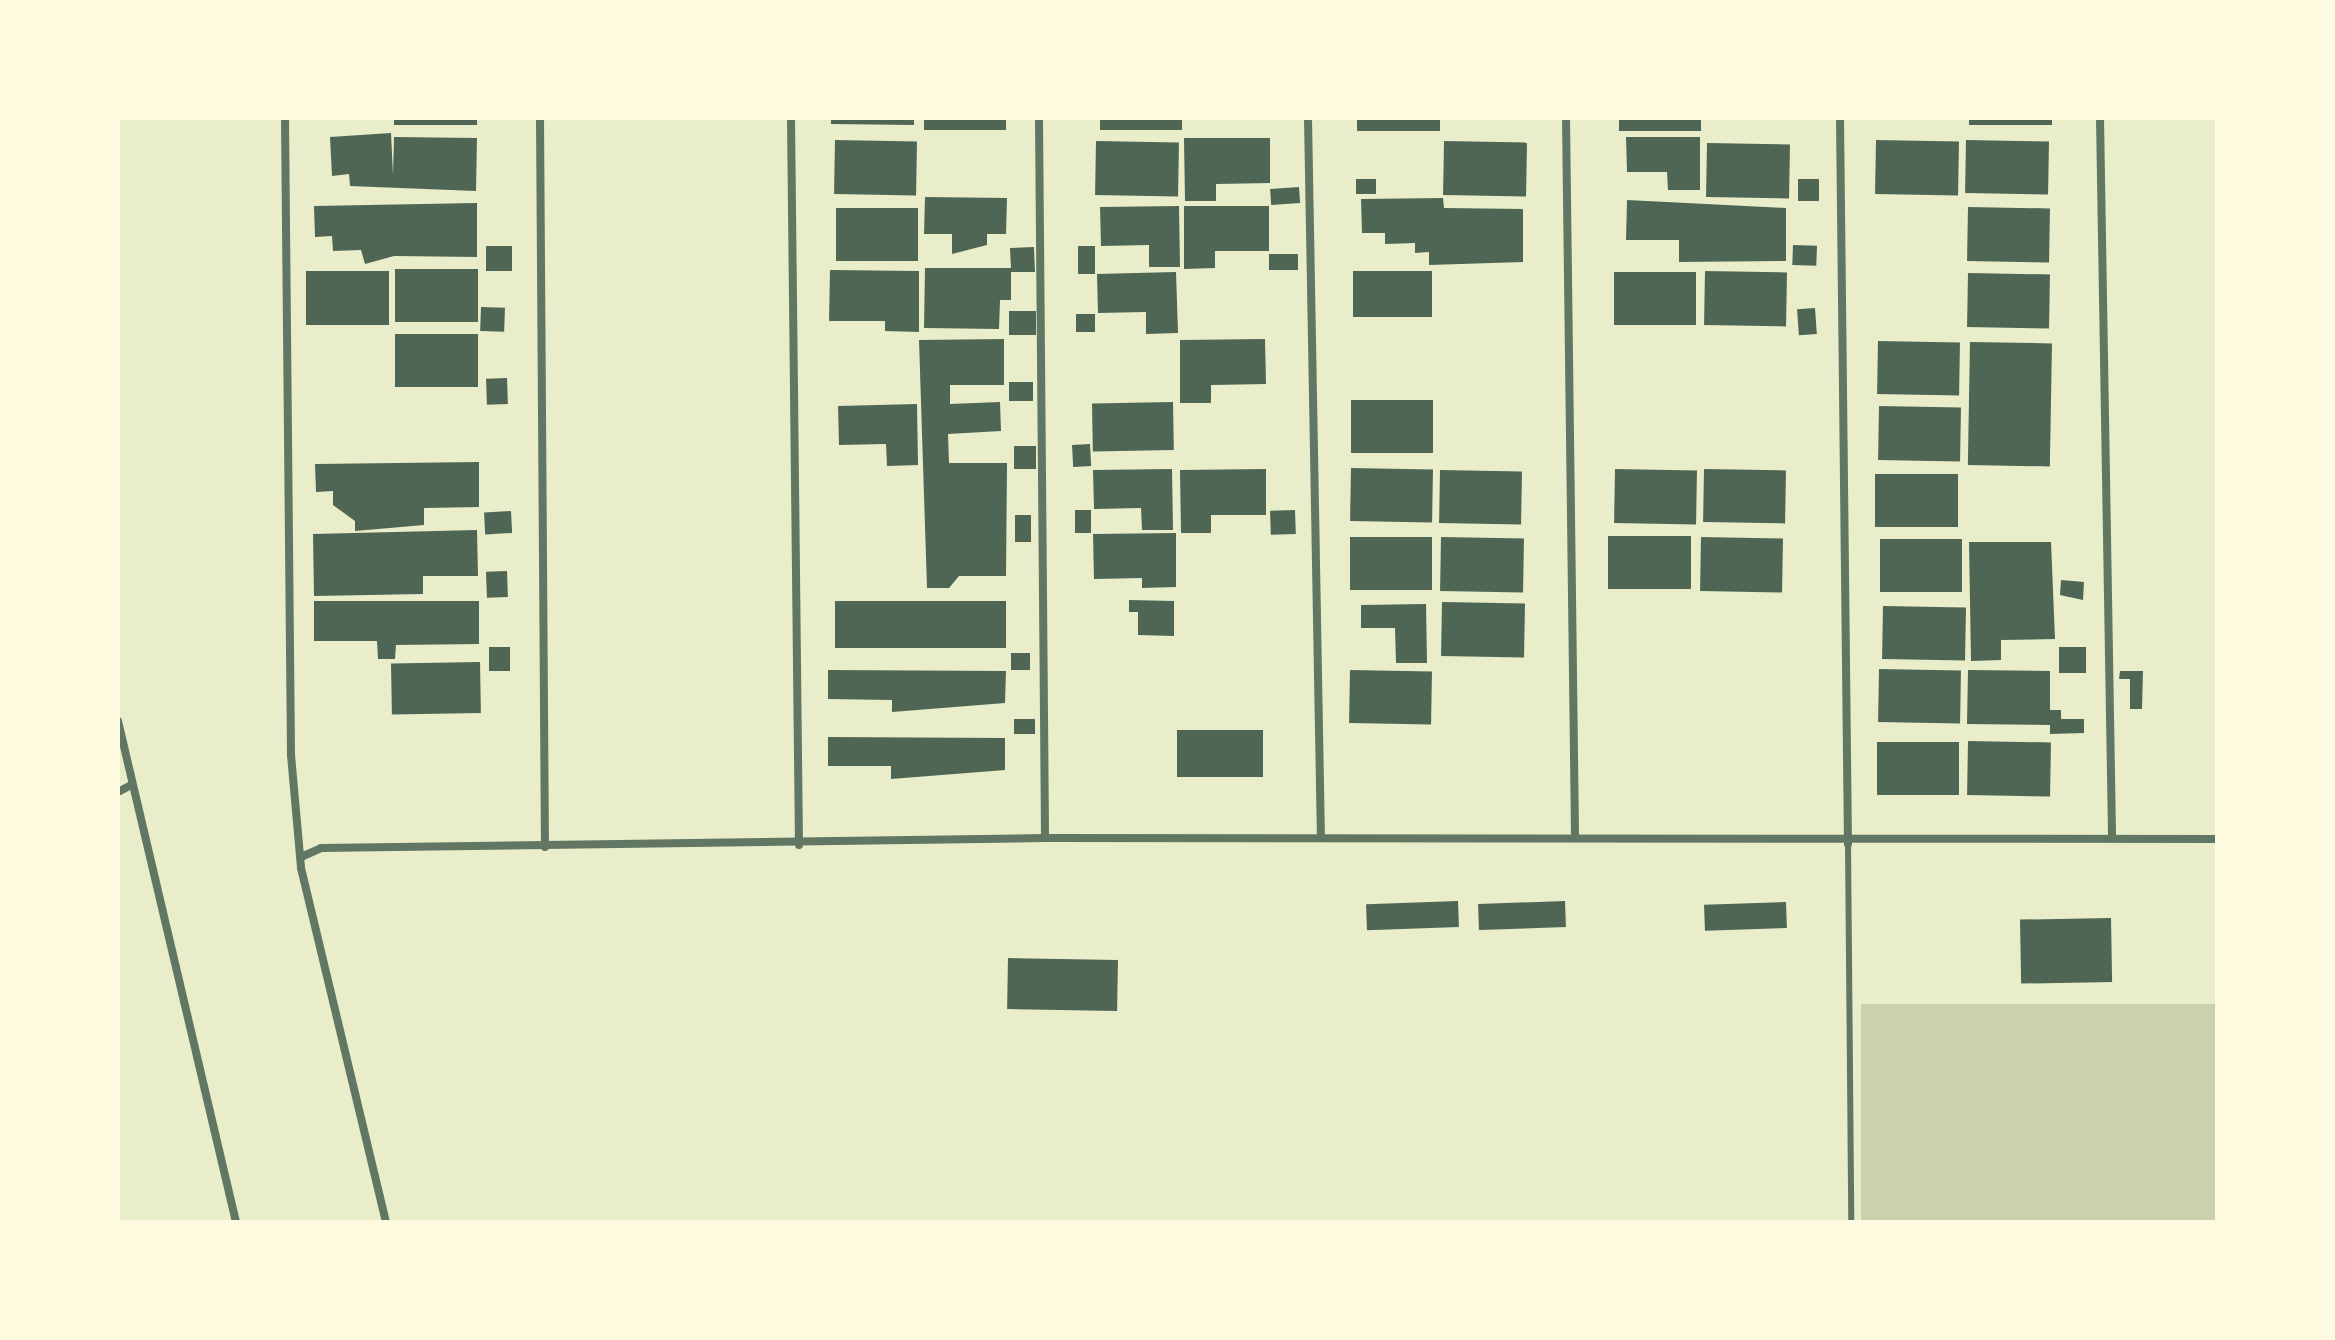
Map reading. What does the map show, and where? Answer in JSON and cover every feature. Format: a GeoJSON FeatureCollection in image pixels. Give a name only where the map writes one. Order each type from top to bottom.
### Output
{"type":"FeatureCollection","features":[{"type":"Feature","properties":{"kind":"street"},"geometry":{"type":"LineString","coordinates":[[540,118],[545,847]]}},
{"type":"Feature","properties":{"kind":"street"},"geometry":{"type":"LineString","coordinates":[[791,118],[799,845]]}},
{"type":"Feature","properties":{"kind":"street"},"geometry":{"type":"LineString","coordinates":[[1039,118],[1045,838]]}},
{"type":"Feature","properties":{"kind":"street"},"geometry":{"type":"LineString","coordinates":[[1308,118],[1321,838]]}},
{"type":"Feature","properties":{"kind":"street"},"geometry":{"type":"LineString","coordinates":[[1566,118],[1575,838]]}},
{"type":"Feature","properties":{"kind":"street"},"geometry":{"type":"LineString","coordinates":[[1840,118],[1848,844]]}},
{"type":"Feature","properties":{"kind":"street"},"geometry":{"type":"LineString","coordinates":[[2100,118],[2112,837]]}},
{"type":"Feature","properties":{"kind":"street"},"geometry":{"type":"LineString","coordinates":[[285,119],[291,755],[301,857],[386,1222]]}},
{"type":"Feature","properties":{"kind":"street"},"geometry":{"type":"LineString","coordinates":[[118,721],[236,1222]]}},
{"type":"Feature","properties":{"kind":"street"},"geometry":{"type":"LineString","coordinates":[[118,792],[131,785]]}},
{"type":"Feature","properties":{"kind":"street"},"geometry":{"type":"LineString","coordinates":[[301,857],[321,848],[799,845],[1045,838],[1575,838],[1848,844],[2112,837],[2217,839]]}},
{"type":"Feature","properties":{"kind":"lane"},"geometry":{"type":"LineString","coordinates":[[1848,844],[1851,1222]]}},
{"type":"Feature","properties":{"kind":"green space"},"geometry":{"type":"Polygon","coordinates":[[[1861,1004],[2217,1004],[2217,1222],[1861,1222],[1861,1004]]]}},
{"type":"Feature","properties":{"kind":"building"},"geometry":{"type":"Polygon","coordinates":[[[394,118],[477,118],[477,125],[394,125],[394,118]]]}},
{"type":"Feature","properties":{"kind":"building"},"geometry":{"type":"Polygon","coordinates":[[[831,118],[914,118],[914,125],[831,124],[831,118]]]}},
{"type":"Feature","properties":{"kind":"building"},"geometry":{"type":"Polygon","coordinates":[[[924,118],[1006,118],[1006,130],[924,130],[924,118]]]}},
{"type":"Feature","properties":{"kind":"building"},"geometry":{"type":"Polygon","coordinates":[[[1100,118],[1182,118],[1182,130],[1100,130],[1100,118]]]}},
{"type":"Feature","properties":{"kind":"building"},"geometry":{"type":"Polygon","coordinates":[[[1357,118],[1440,118],[1440,131],[1357,131],[1357,118]]]}},
{"type":"Feature","properties":{"kind":"building"},"geometry":{"type":"Polygon","coordinates":[[[1619,118],[1701,118],[1701,131],[1619,131],[1619,118]]]}},
{"type":"Feature","properties":{"kind":"building"},"geometry":{"type":"Polygon","coordinates":[[[1969,118],[2052,118],[2052,125],[1969,125],[1969,118]]]}},
{"type":"Feature","properties":{"kind":"building"},"geometry":{"type":"Polygon","coordinates":[[[391,133],[393,175],[394,137],[477,138],[476,191],[350,186],[349,174],[332,176],[330,137],[391,133]]]}},
{"type":"Feature","properties":{"kind":"building"},"geometry":{"type":"Polygon","coordinates":[[[1626,137],[1700,137],[1700,190],[1668,190],[1667,172],[1627,172],[1626,137]]]}},
{"type":"Feature","properties":{"kind":"building"},"geometry":{"type":"Polygon","coordinates":[[[1184,138],[1270,138],[1270,183],[1216,184],[1216,201],[1185,201],[1184,138]]]}},
{"type":"Feature","properties":{"kind":"building"},"geometry":{"type":"Polygon","coordinates":[[[835,140],[917,141],[916,195],[834,194],[835,140]]]}},
{"type":"Feature","properties":{"kind":"building"},"geometry":{"type":"Polygon","coordinates":[[[1876,140],[1959,141],[1958,195],[1875,194],[1876,140]]]}},
{"type":"Feature","properties":{"kind":"building"},"geometry":{"type":"Polygon","coordinates":[[[1966,140],[2049,141],[2048,194],[1965,193],[1966,140]]]}},
{"type":"Feature","properties":{"kind":"building"},"geometry":{"type":"Polygon","coordinates":[[[1096,141],[1179,142],[1178,196],[1095,195],[1096,141]]]}},
{"type":"Feature","properties":{"kind":"building"},"geometry":{"type":"Polygon","coordinates":[[[1444,141],[1527,142],[1526,196],[1443,195],[1444,141]]]}},
{"type":"Feature","properties":{"kind":"building"},"geometry":{"type":"Polygon","coordinates":[[[1707,143],[1790,144],[1789,198],[1706,197],[1707,143]]]}},
{"type":"Feature","properties":{"kind":"building"},"geometry":{"type":"Polygon","coordinates":[[[1356,179],[1376,179],[1376,194],[1356,194],[1356,179]]]}},
{"type":"Feature","properties":{"kind":"building"},"geometry":{"type":"Polygon","coordinates":[[[1798,179],[1819,179],[1819,201],[1798,201],[1798,179]]]}},
{"type":"Feature","properties":{"kind":"building"},"geometry":{"type":"Polygon","coordinates":[[[1299,187],[1300,203],[1271,205],[1270,189],[1299,187]]]}},
{"type":"Feature","properties":{"kind":"building"},"geometry":{"type":"Polygon","coordinates":[[[925,197],[1007,198],[1006,234],[987,234],[987,245],[952,254],[952,234],[924,234],[925,197]]]}},
{"type":"Feature","properties":{"kind":"building"},"geometry":{"type":"Polygon","coordinates":[[[1443,198],[1444,208],[1523,209],[1523,262],[1429,265],[1429,252],[1415,253],[1415,243],[1385,244],[1385,233],[1362,233],[1361,199],[1443,198]]]}},
{"type":"Feature","properties":{"kind":"building"},"geometry":{"type":"Polygon","coordinates":[[[1627,200],[1786,208],[1786,261],[1679,262],[1679,240],[1626,240],[1627,200]]]}},
{"type":"Feature","properties":{"kind":"building"},"geometry":{"type":"Polygon","coordinates":[[[477,203],[477,257],[394,256],[365,264],[361,250],[333,251],[332,236],[315,237],[314,206],[477,203]]]}},
{"type":"Feature","properties":{"kind":"building"},"geometry":{"type":"Polygon","coordinates":[[[1179,206],[1180,267],[1149,267],[1149,245],[1101,246],[1100,207],[1179,206]]]}},
{"type":"Feature","properties":{"kind":"building"},"geometry":{"type":"Polygon","coordinates":[[[1184,206],[1269,206],[1269,251],[1215,251],[1215,268],[1184,269],[1184,206]]]}},
{"type":"Feature","properties":{"kind":"building"},"geometry":{"type":"Polygon","coordinates":[[[1968,207],[2050,208],[2049,262],[1967,261],[1968,207]]]}},
{"type":"Feature","properties":{"kind":"building"},"geometry":{"type":"Polygon","coordinates":[[[836,208],[918,208],[918,261],[836,261],[836,208]]]}},
{"type":"Feature","properties":{"kind":"building"},"geometry":{"type":"Polygon","coordinates":[[[1793,245],[1817,246],[1816,266],[1792,265],[1793,245]]]}},
{"type":"Feature","properties":{"kind":"building"},"geometry":{"type":"Polygon","coordinates":[[[486,246],[512,246],[512,271],[486,271],[486,246]]]}},
{"type":"Feature","properties":{"kind":"building"},"geometry":{"type":"Polygon","coordinates":[[[1078,246],[1095,246],[1095,274],[1078,274],[1078,246]]]}},
{"type":"Feature","properties":{"kind":"building"},"geometry":{"type":"Polygon","coordinates":[[[1034,247],[1035,272],[1011,272],[1011,300],[1000,300],[999,329],[924,328],[925,268],[1011,268],[1010,248],[1034,247]]]}},
{"type":"Feature","properties":{"kind":"building"},"geometry":{"type":"Polygon","coordinates":[[[1269,254],[1298,254],[1298,270],[1269,270],[1269,254]]]}},
{"type":"Feature","properties":{"kind":"building"},"geometry":{"type":"Polygon","coordinates":[[[395,269],[478,269],[478,322],[395,322],[395,269]]]}},
{"type":"Feature","properties":{"kind":"building"},"geometry":{"type":"Polygon","coordinates":[[[830,270],[919,271],[919,332],[885,331],[885,321],[829,321],[830,270]]]}},
{"type":"Feature","properties":{"kind":"building"},"geometry":{"type":"Polygon","coordinates":[[[306,271],[389,271],[389,325],[306,325],[306,271]]]}},
{"type":"Feature","properties":{"kind":"building"},"geometry":{"type":"Polygon","coordinates":[[[1353,271],[1432,271],[1432,317],[1353,317],[1353,271]]]}},
{"type":"Feature","properties":{"kind":"building"},"geometry":{"type":"Polygon","coordinates":[[[1705,271],[1787,272],[1786,326],[1704,325],[1705,271]]]}},
{"type":"Feature","properties":{"kind":"building"},"geometry":{"type":"Polygon","coordinates":[[[1176,272],[1178,333],[1146,334],[1146,312],[1098,313],[1097,274],[1176,272]]]}},
{"type":"Feature","properties":{"kind":"building"},"geometry":{"type":"Polygon","coordinates":[[[1614,272],[1696,272],[1696,325],[1614,325],[1614,272]]]}},
{"type":"Feature","properties":{"kind":"building"},"geometry":{"type":"Polygon","coordinates":[[[1968,273],[2050,274],[2049,328],[1967,327],[1968,273]]]}},
{"type":"Feature","properties":{"kind":"building"},"geometry":{"type":"Polygon","coordinates":[[[481,307],[505,308],[504,332],[480,331],[481,307]]]}},
{"type":"Feature","properties":{"kind":"building"},"geometry":{"type":"Polygon","coordinates":[[[1815,308],[1817,334],[1799,335],[1797,309],[1815,308]]]}},
{"type":"Feature","properties":{"kind":"building"},"geometry":{"type":"Polygon","coordinates":[[[1009,311],[1036,311],[1036,335],[1009,335],[1009,311]]]}},
{"type":"Feature","properties":{"kind":"building"},"geometry":{"type":"Polygon","coordinates":[[[1076,314],[1095,314],[1095,332],[1076,332],[1076,314]]]}},
{"type":"Feature","properties":{"kind":"building"},"geometry":{"type":"Polygon","coordinates":[[[395,334],[478,334],[478,387],[395,387],[395,334]]]}},
{"type":"Feature","properties":{"kind":"building"},"geometry":{"type":"Polygon","coordinates":[[[1004,339],[1004,385],[950,385],[950,404],[1000,402],[1001,431],[948,434],[949,463],[1007,463],[1006,576],[959,576],[949,588],[927,588],[919,340],[1004,339]]]}},
{"type":"Feature","properties":{"kind":"building"},"geometry":{"type":"Polygon","coordinates":[[[1265,339],[1266,384],[1211,385],[1211,403],[1180,403],[1180,340],[1265,339]]]}},
{"type":"Feature","properties":{"kind":"building"},"geometry":{"type":"Polygon","coordinates":[[[1878,341],[1960,342],[1959,395],[1877,394],[1878,341]]]}},
{"type":"Feature","properties":{"kind":"building"},"geometry":{"type":"Polygon","coordinates":[[[1970,342],[2052,343],[2050,466],[1968,465],[1970,342]]]}},
{"type":"Feature","properties":{"kind":"building"},"geometry":{"type":"Polygon","coordinates":[[[507,378],[508,404],[487,405],[486,379],[507,378]]]}},
{"type":"Feature","properties":{"kind":"building"},"geometry":{"type":"Polygon","coordinates":[[[1009,382],[1033,382],[1033,401],[1009,401],[1009,382]]]}},
{"type":"Feature","properties":{"kind":"building"},"geometry":{"type":"Polygon","coordinates":[[[1351,400],[1433,400],[1433,453],[1351,453],[1351,400]]]}},
{"type":"Feature","properties":{"kind":"building"},"geometry":{"type":"Polygon","coordinates":[[[1173,402],[1174,450],[1093,451],[1092,403],[1173,402]]]}},
{"type":"Feature","properties":{"kind":"building"},"geometry":{"type":"Polygon","coordinates":[[[917,404],[918,465],[887,466],[886,444],[839,445],[838,406],[917,404]]]}},
{"type":"Feature","properties":{"kind":"building"},"geometry":{"type":"Polygon","coordinates":[[[1879,406],[1961,407],[1960,461],[1878,460],[1879,406]]]}},
{"type":"Feature","properties":{"kind":"building"},"geometry":{"type":"Polygon","coordinates":[[[1090,444],[1091,466],[1073,467],[1072,445],[1090,444]]]}},
{"type":"Feature","properties":{"kind":"building"},"geometry":{"type":"Polygon","coordinates":[[[1014,446],[1036,446],[1036,469],[1014,469],[1014,446]]]}},
{"type":"Feature","properties":{"kind":"building"},"geometry":{"type":"Polygon","coordinates":[[[479,462],[479,507],[424,508],[424,525],[355,531],[355,521],[333,505],[333,491],[316,492],[315,464],[479,462]]]}},
{"type":"Feature","properties":{"kind":"building"},"geometry":{"type":"Polygon","coordinates":[[[1351,468],[1433,469],[1432,522],[1350,521],[1351,468]]]}},
{"type":"Feature","properties":{"kind":"building"},"geometry":{"type":"Polygon","coordinates":[[[1172,469],[1173,530],[1142,530],[1141,508],[1094,509],[1093,470],[1172,469]]]}},
{"type":"Feature","properties":{"kind":"building"},"geometry":{"type":"Polygon","coordinates":[[[1266,469],[1266,515],[1211,515],[1211,533],[1181,533],[1180,470],[1266,469]]]}},
{"type":"Feature","properties":{"kind":"building"},"geometry":{"type":"Polygon","coordinates":[[[1615,469],[1697,470],[1696,524],[1614,523],[1615,469]]]}},
{"type":"Feature","properties":{"kind":"building"},"geometry":{"type":"Polygon","coordinates":[[[1704,469],[1786,470],[1785,523],[1703,522],[1704,469]]]}},
{"type":"Feature","properties":{"kind":"building"},"geometry":{"type":"Polygon","coordinates":[[[1440,470],[1522,471],[1521,524],[1439,523],[1440,470]]]}},
{"type":"Feature","properties":{"kind":"building"},"geometry":{"type":"Polygon","coordinates":[[[1875,474],[1958,474],[1958,527],[1875,527],[1875,474]]]}},
{"type":"Feature","properties":{"kind":"building"},"geometry":{"type":"Polygon","coordinates":[[[1075,510],[1091,510],[1091,533],[1075,533],[1075,510]]]}},
{"type":"Feature","properties":{"kind":"building"},"geometry":{"type":"Polygon","coordinates":[[[1295,510],[1296,534],[1271,535],[1270,511],[1295,510]]]}},
{"type":"Feature","properties":{"kind":"building"},"geometry":{"type":"Polygon","coordinates":[[[511,511],[512,533],[485,534],[484,512],[511,511]]]}},
{"type":"Feature","properties":{"kind":"building"},"geometry":{"type":"Polygon","coordinates":[[[1015,515],[1031,515],[1031,542],[1015,542],[1015,515]]]}},
{"type":"Feature","properties":{"kind":"building"},"geometry":{"type":"Polygon","coordinates":[[[477,530],[478,576],[423,576],[423,594],[314,596],[313,534],[477,530]]]}},
{"type":"Feature","properties":{"kind":"building"},"geometry":{"type":"Polygon","coordinates":[[[1176,533],[1176,587],[1142,588],[1142,578],[1094,579],[1093,534],[1176,533]]]}},
{"type":"Feature","properties":{"kind":"building"},"geometry":{"type":"Polygon","coordinates":[[[1608,536],[1691,536],[1691,589],[1608,589],[1608,536]]]}},
{"type":"Feature","properties":{"kind":"building"},"geometry":{"type":"Polygon","coordinates":[[[1350,537],[1432,537],[1432,590],[1350,590],[1350,537]]]}},
{"type":"Feature","properties":{"kind":"building"},"geometry":{"type":"Polygon","coordinates":[[[1441,537],[1524,538],[1523,592],[1440,591],[1441,537]]]}},
{"type":"Feature","properties":{"kind":"building"},"geometry":{"type":"Polygon","coordinates":[[[1701,537],[1783,538],[1782,592],[1700,591],[1701,537]]]}},
{"type":"Feature","properties":{"kind":"building"},"geometry":{"type":"Polygon","coordinates":[[[1880,539],[1962,539],[1962,592],[1880,592],[1880,539]]]}},
{"type":"Feature","properties":{"kind":"building"},"geometry":{"type":"Polygon","coordinates":[[[1969,542],[2051,542],[2055,639],[2001,640],[2001,660],[1971,661],[1969,542]]]}},
{"type":"Feature","properties":{"kind":"building"},"geometry":{"type":"Polygon","coordinates":[[[507,571],[508,597],[487,598],[486,572],[507,571]]]}},
{"type":"Feature","properties":{"kind":"building"},"geometry":{"type":"Polygon","coordinates":[[[2061,580],[2084,582],[2083,600],[2060,595],[2061,580]]]}},
{"type":"Feature","properties":{"kind":"building"},"geometry":{"type":"Polygon","coordinates":[[[1129,600],[1174,601],[1174,636],[1138,635],[1138,612],[1129,612],[1129,600]]]}},
{"type":"Feature","properties":{"kind":"building"},"geometry":{"type":"Polygon","coordinates":[[[314,601],[479,601],[479,644],[396,645],[395,659],[378,659],[377,641],[314,641],[314,601]]]}},
{"type":"Feature","properties":{"kind":"building"},"geometry":{"type":"Polygon","coordinates":[[[835,601],[1006,601],[1006,648],[835,648],[835,601]]]}},
{"type":"Feature","properties":{"kind":"building"},"geometry":{"type":"Polygon","coordinates":[[[1442,602],[1525,603],[1524,657],[1441,656],[1442,602]]]}},
{"type":"Feature","properties":{"kind":"building"},"geometry":{"type":"Polygon","coordinates":[[[1426,604],[1427,663],[1396,663],[1395,628],[1361,628],[1361,605],[1426,604]]]}},
{"type":"Feature","properties":{"kind":"building"},"geometry":{"type":"Polygon","coordinates":[[[1883,606],[1966,607],[1965,660],[1882,659],[1883,606]]]}},
{"type":"Feature","properties":{"kind":"building"},"geometry":{"type":"Polygon","coordinates":[[[489,647],[510,647],[510,671],[489,671],[489,647]]]}},
{"type":"Feature","properties":{"kind":"building"},"geometry":{"type":"Polygon","coordinates":[[[2059,647],[2086,647],[2086,673],[2059,673],[2059,647]]]}},
{"type":"Feature","properties":{"kind":"building"},"geometry":{"type":"Polygon","coordinates":[[[1011,653],[1030,653],[1030,670],[1011,670],[1011,653]]]}},
{"type":"Feature","properties":{"kind":"building"},"geometry":{"type":"Polygon","coordinates":[[[480,662],[481,713],[392,715],[391,664],[480,662]]]}},
{"type":"Feature","properties":{"kind":"building"},"geometry":{"type":"Polygon","coordinates":[[[1879,669],[1961,670],[1960,723],[1878,722],[1879,669]]]}},
{"type":"Feature","properties":{"kind":"building"},"geometry":{"type":"Polygon","coordinates":[[[828,670],[1006,671],[1005,703],[892,712],[892,700],[828,699],[828,670]]]}},
{"type":"Feature","properties":{"kind":"building"},"geometry":{"type":"Polygon","coordinates":[[[1350,670],[1432,671],[1431,724],[1349,723],[1350,670]]]}},
{"type":"Feature","properties":{"kind":"building"},"geometry":{"type":"Polygon","coordinates":[[[1968,670],[2050,671],[2050,710],[2061,710],[2061,719],[2084,719],[2084,733],[2050,734],[2050,725],[1967,724],[1968,670]]]}},
{"type":"Feature","properties":{"kind":"building"},"geometry":{"type":"Polygon","coordinates":[[[2120,671],[2143,671],[2142,709],[2130,709],[2130,679],[2119,679],[2120,671]]]}},
{"type":"Feature","properties":{"kind":"building"},"geometry":{"type":"Polygon","coordinates":[[[1014,719],[1035,719],[1035,734],[1014,734],[1014,719]]]}},
{"type":"Feature","properties":{"kind":"building"},"geometry":{"type":"Polygon","coordinates":[[[1177,730],[1263,730],[1263,777],[1177,777],[1177,730]]]}},
{"type":"Feature","properties":{"kind":"building"},"geometry":{"type":"Polygon","coordinates":[[[828,737],[1005,738],[1005,770],[891,779],[891,766],[828,766],[828,737]]]}},
{"type":"Feature","properties":{"kind":"building"},"geometry":{"type":"Polygon","coordinates":[[[1968,741],[2051,742],[2050,796],[1967,795],[1968,741]]]}},
{"type":"Feature","properties":{"kind":"building"},"geometry":{"type":"Polygon","coordinates":[[[1877,742],[1959,742],[1959,795],[1877,795],[1877,742]]]}},
{"type":"Feature","properties":{"kind":"building"},"geometry":{"type":"Polygon","coordinates":[[[1458,901],[1459,927],[1367,930],[1366,904],[1458,901]]]}},
{"type":"Feature","properties":{"kind":"building"},"geometry":{"type":"Polygon","coordinates":[[[1565,901],[1566,927],[1479,930],[1478,904],[1565,901]]]}},
{"type":"Feature","properties":{"kind":"building"},"geometry":{"type":"Polygon","coordinates":[[[1786,902],[1787,928],[1705,931],[1704,905],[1786,902]]]}},
{"type":"Feature","properties":{"kind":"building"},"geometry":{"type":"Polygon","coordinates":[[[2111,918],[2112,982],[2021,984],[2020,920],[2111,918]]]}},
{"type":"Feature","properties":{"kind":"building"},"geometry":{"type":"Polygon","coordinates":[[[1008,958],[1118,960],[1117,1011],[1007,1009],[1008,958]]]}}]}
